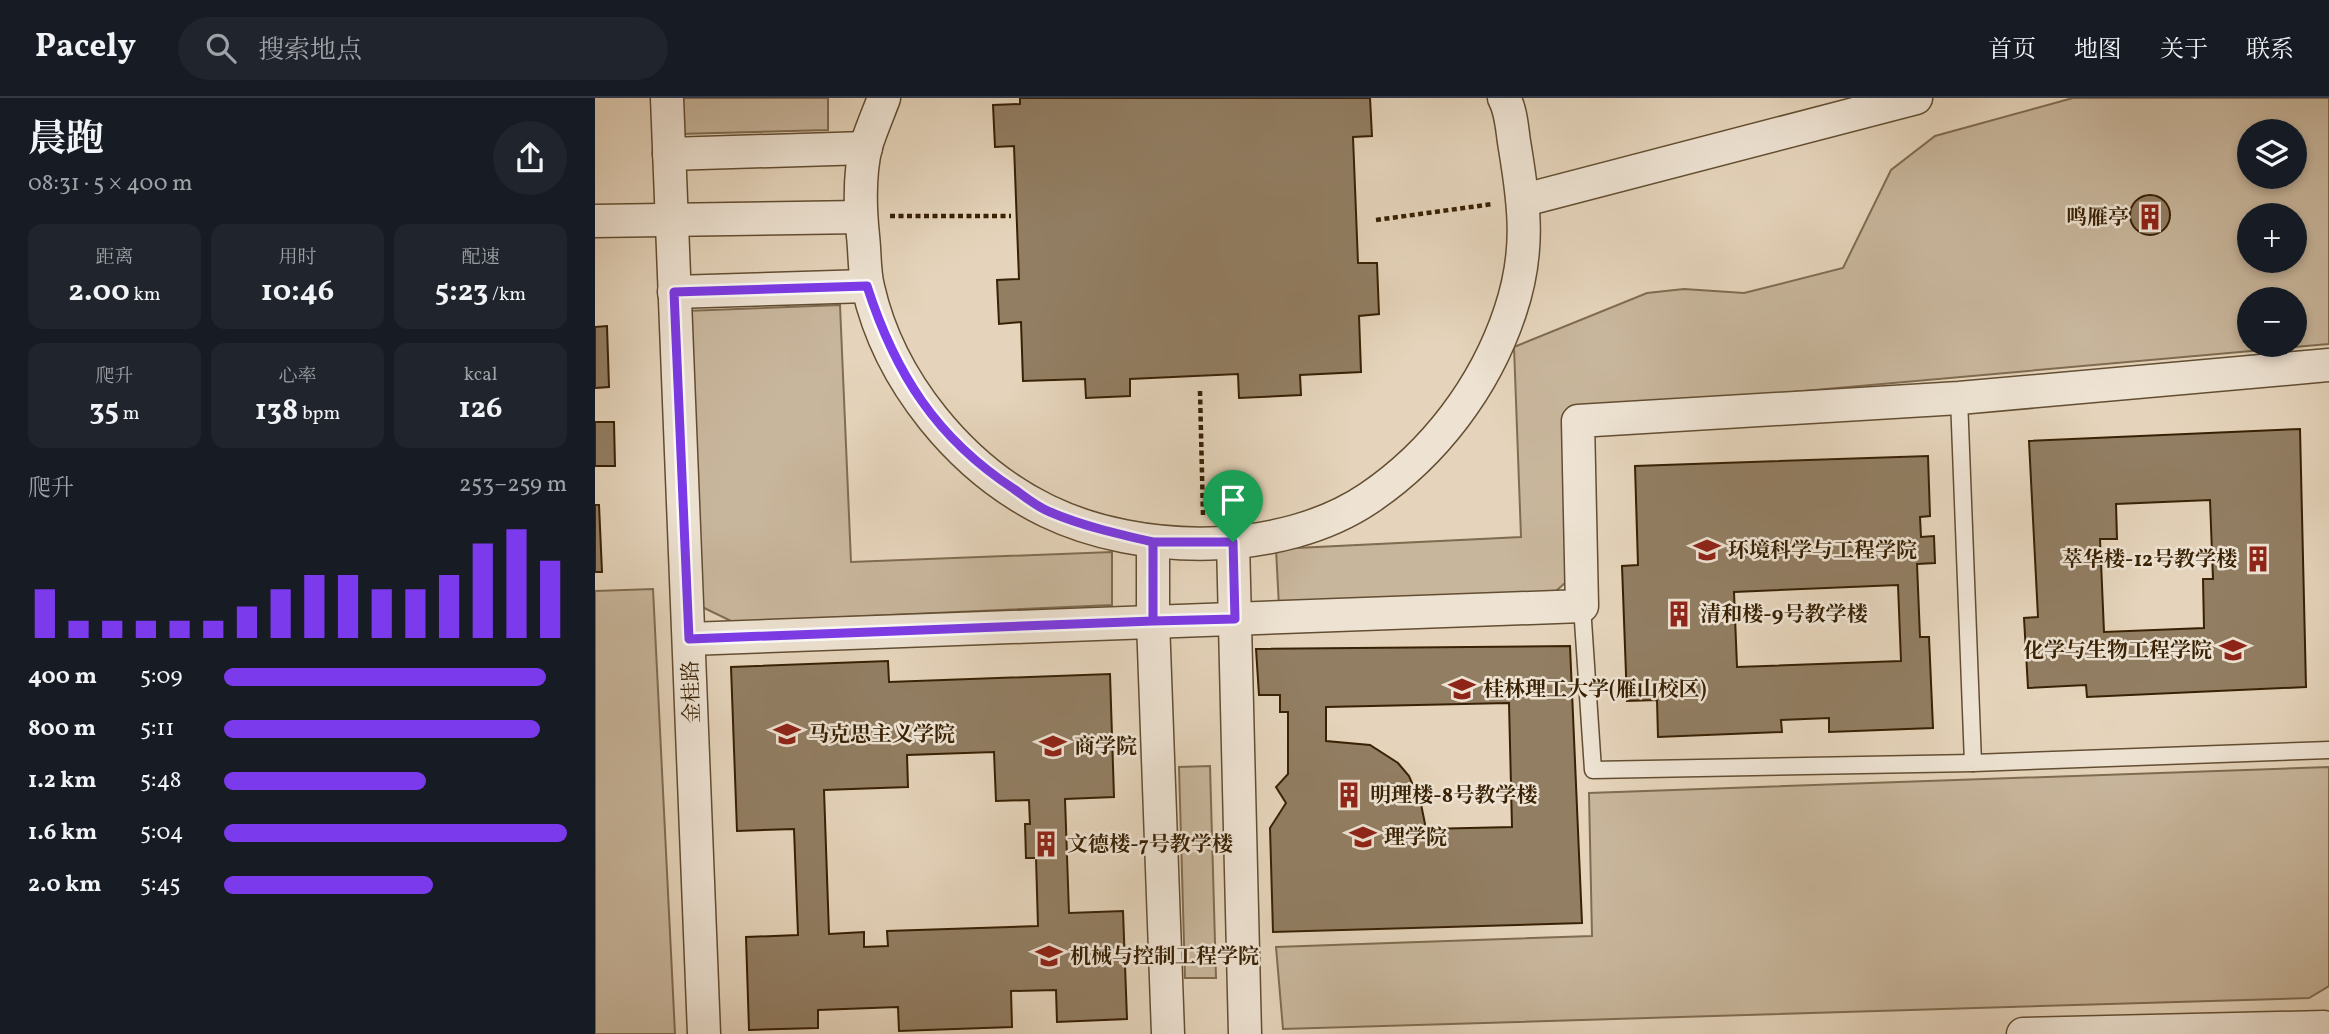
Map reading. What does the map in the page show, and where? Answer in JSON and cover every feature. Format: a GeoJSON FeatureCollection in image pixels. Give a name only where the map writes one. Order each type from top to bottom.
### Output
{"type":"FeatureCollection","features":[{"type":"Feature","properties":{"kind":"street","name":"金桂路"},"geometry":{"type":"LineString","coordinates":[[667,98],[704,1034]]}},
{"type":"Feature","properties":{"kind":"street"},"geometry":{"type":"LineString","coordinates":[[884,98],[866,148],[861,217],[867,286],[895,359],[921,403],[958,447],[1047,511],[1099,530],[1153,542],[1218,543],[1321,523],[1367,500],[1417,459],[1448,426],[1478,381],[1510,311],[1526,233],[1514,100]]}},
{"type":"Feature","properties":{"kind":"street"},"geometry":{"type":"LineString","coordinates":[[1524,200],[1916,98]]}},
{"type":"Feature","properties":{"kind":"street"},"geometry":{"type":"LineString","coordinates":[[669,154],[866,148]]}},
{"type":"Feature","properties":{"kind":"street"},"geometry":{"type":"LineString","coordinates":[[595,221],[861,217]]}},
{"type":"Feature","properties":{"kind":"street"},"geometry":{"type":"LineString","coordinates":[[674,292],[867,286]]}},
{"type":"Feature","properties":{"kind":"street"},"geometry":{"type":"LineString","coordinates":[[689,639],[1583,606],[1578,421],[1959,398],[2329,365]]}},
{"type":"Feature","properties":{"kind":"street"},"geometry":{"type":"LineString","coordinates":[[1153,542],[1153,621],[1168,1034]]}},
{"type":"Feature","properties":{"kind":"street"},"geometry":{"type":"LineString","coordinates":[[1218,543],[1235,619],[1245,1034]]}},
{"type":"Feature","properties":{"kind":"street"},"geometry":{"type":"LineString","coordinates":[[2023,1034],[2323,1029]]}},
{"type":"Feature","properties":{"kind":"lane"},"geometry":{"type":"LineString","coordinates":[[1959,398],[1973,763]]}},
{"type":"Feature","properties":{"kind":"lane"},"geometry":{"type":"LineString","coordinates":[[1583,606],[1593,770],[1973,763],[2329,750]]}},
{"type":"Feature","properties":{"kind":"path"},"geometry":{"type":"LineString","coordinates":[[1375,220],[1524,200]]}},
{"type":"Feature","properties":{"kind":"path"},"geometry":{"type":"LineString","coordinates":[[861,217],[1011,216]]}},
{"type":"Feature","properties":{"kind":"path"},"geometry":{"type":"LineString","coordinates":[[1200,391],[1218,543]]}},
{"type":"Feature","properties":{"kind":"shaded area"},"geometry":{"type":"Polygon","coordinates":[[[677,98],[828,98],[828,130],[678,134],[677,98]]]}},
{"type":"Feature","properties":{"kind":"shaded area"},"geometry":{"type":"Polygon","coordinates":[[[2073,98],[2329,98],[2329,344],[2307,346],[2307,287],[2237,287],[2237,352],[1570,412],[1567,581],[1555,592],[1279,607],[1276,549],[1521,537],[1514,347],[1647,293],[1684,289],[1744,293],[1843,268],[1891,170],[1935,136],[2073,98]]]}},
{"type":"Feature","properties":{"kind":"shaded area"},"geometry":{"type":"Polygon","coordinates":[[[840,305],[851,562],[1112,552],[1112,605],[733,622],[698,605],[685,311],[840,305]]]}},
{"type":"Feature","properties":{"kind":"shaded area"},"geometry":{"type":"Polygon","coordinates":[[[653,589],[675,1034],[595,1034],[595,591],[653,589]]]}},
{"type":"Feature","properties":{"kind":"shaded area"},"geometry":{"type":"Polygon","coordinates":[[[1210,766],[1216,978],[1185,978],[1179,767],[1210,766]]]}},
{"type":"Feature","properties":{"kind":"shaded area"},"geometry":{"type":"Polygon","coordinates":[[[2329,767],[2329,986],[2309,998],[1283,1029],[1276,947],[1592,936],[1589,793],[2329,767]]]}},
{"type":"Feature","properties":{"kind":"building"},"geometry":{"type":"Polygon","coordinates":[[[1020,98],[1370,98],[1372,136],[1353,137],[1358,263],[1377,263],[1379,314],[1359,316],[1361,372],[1300,375],[1301,395],[1239,398],[1238,374],[1130,379],[1130,396],[1086,398],[1085,379],[1023,381],[1021,322],[999,324],[997,280],[1019,279],[1014,146],[995,147],[993,105],[1020,104],[1020,98]]]}},
{"type":"Feature","properties":{"kind":"building","name":"鸣雁亭"},"geometry":{"type":"Polygon","coordinates":[[[2150,195],[2164,201],[2170,215],[2164,229],[2150,235],[2136,229],[2130,215],[2136,201],[2150,195]]]}},
{"type":"Feature","properties":{"kind":"building"},"geometry":{"type":"Polygon","coordinates":[[[607,326],[609,387],[595,388],[595,327],[607,326]]]}},
{"type":"Feature","properties":{"kind":"building"},"geometry":{"type":"Polygon","coordinates":[[[595,422],[614,422],[615,466],[595,466],[595,422]]]}},
{"type":"Feature","properties":{"kind":"building","name":"萃华楼-12号教学楼"},"geometry":{"type":"Polygon","coordinates":[[[2300,429],[2306,687],[2087,697],[2086,685],[2028,688],[2024,618],[2038,617],[2029,441],[2300,429]],[[2210,500],[2116,504],[2117,539],[2100,539],[2104,632],[2204,628],[2203,579],[2213,579],[2210,500]]]}},
{"type":"Feature","properties":{"kind":"building","name":"清和楼-9号教学楼"},"geometry":{"type":"Polygon","coordinates":[[[1928,456],[1930,516],[1920,517],[1921,537],[1934,536],[1935,563],[1917,564],[1920,637],[1929,637],[1933,728],[1829,732],[1829,718],[1781,720],[1782,732],[1658,737],[1657,700],[1627,701],[1622,566],[1638,565],[1635,466],[1928,456]],[[1898,585],[1734,592],[1737,667],[1901,661],[1898,585]]]}},
{"type":"Feature","properties":{"kind":"building"},"geometry":{"type":"Polygon","coordinates":[[[595,505],[599,505],[602,572],[595,572],[595,505]]]}},
{"type":"Feature","properties":{"kind":"building","name":"明理楼-8号教学楼"},"geometry":{"type":"Polygon","coordinates":[[[1570,646],[1582,923],[1273,932],[1270,828],[1286,803],[1276,787],[1288,774],[1288,712],[1280,712],[1280,695],[1259,695],[1256,649],[1570,646]],[[1509,703],[1326,707],[1326,741],[1370,745],[1398,763],[1409,776],[1421,804],[1426,829],[1512,827],[1509,703]]]}},
{"type":"Feature","properties":{"kind":"building","name":"文德楼-7号教学楼"},"geometry":{"type":"Polygon","coordinates":[[[888,661],[889,682],[1110,674],[1114,797],[1065,799],[1069,913],[1123,911],[1127,1019],[1057,1022],[1056,990],[1011,991],[1012,1027],[899,1031],[898,1007],[818,1010],[818,1028],[749,1030],[746,937],[798,935],[794,829],[737,831],[731,667],[888,661]],[[994,752],[907,755],[908,787],[824,790],[829,934],[864,932],[864,947],[888,946],[887,931],[1038,926],[1036,858],[1026,858],[1025,824],[1030,824],[1029,800],[996,801],[994,752]]]}},
{"type":"Feature","properties":{"kind":"place","name":"鸣雁亭"},"geometry":{"type":"Point","coordinates":[2150,217]}},
{"type":"Feature","properties":{"kind":"place","name":"环境科学与工程学院"},"geometry":{"type":"Point","coordinates":[1707,550]}},
{"type":"Feature","properties":{"kind":"place","name":"萃华楼-12号教学楼"},"geometry":{"type":"Point","coordinates":[2258,559]}},
{"type":"Feature","properties":{"kind":"place","name":"清和楼-9号教学楼"},"geometry":{"type":"Point","coordinates":[1679,614]}},
{"type":"Feature","properties":{"kind":"place","name":"化学与生物工程学院"},"geometry":{"type":"Point","coordinates":[2233,650]}},
{"type":"Feature","properties":{"kind":"place","name":"桂林理工大学(雁山校区)"},"geometry":{"type":"Point","coordinates":[1462,689]}},
{"type":"Feature","properties":{"kind":"place","name":"马克思主义学院"},"geometry":{"type":"Point","coordinates":[787,734]}},
{"type":"Feature","properties":{"kind":"place","name":"商学院"},"geometry":{"type":"Point","coordinates":[1053,746]}},
{"type":"Feature","properties":{"kind":"place","name":"明理楼-8号教学楼"},"geometry":{"type":"Point","coordinates":[1349,795]}},
{"type":"Feature","properties":{"kind":"place","name":"理学院"},"geometry":{"type":"Point","coordinates":[1363,837]}},
{"type":"Feature","properties":{"kind":"place","name":"文德楼-7号教学楼"},"geometry":{"type":"Point","coordinates":[1046,844]}},
{"type":"Feature","properties":{"kind":"place","name":"机械与控制工程学院"},"geometry":{"type":"Point","coordinates":[1049,956]}},
{"type":"Feature","properties":{"kind":"route"},"geometry":{"type":"LineString","coordinates":[[1233,542],[1153,542],[1153,621],[689,639],[674,292],[867,286],[895,359],[921,403],[958,447],[999,480],[1047,511],[1099,530],[1153,542],[1153,621],[1235,619],[1233,542]]}}]}
